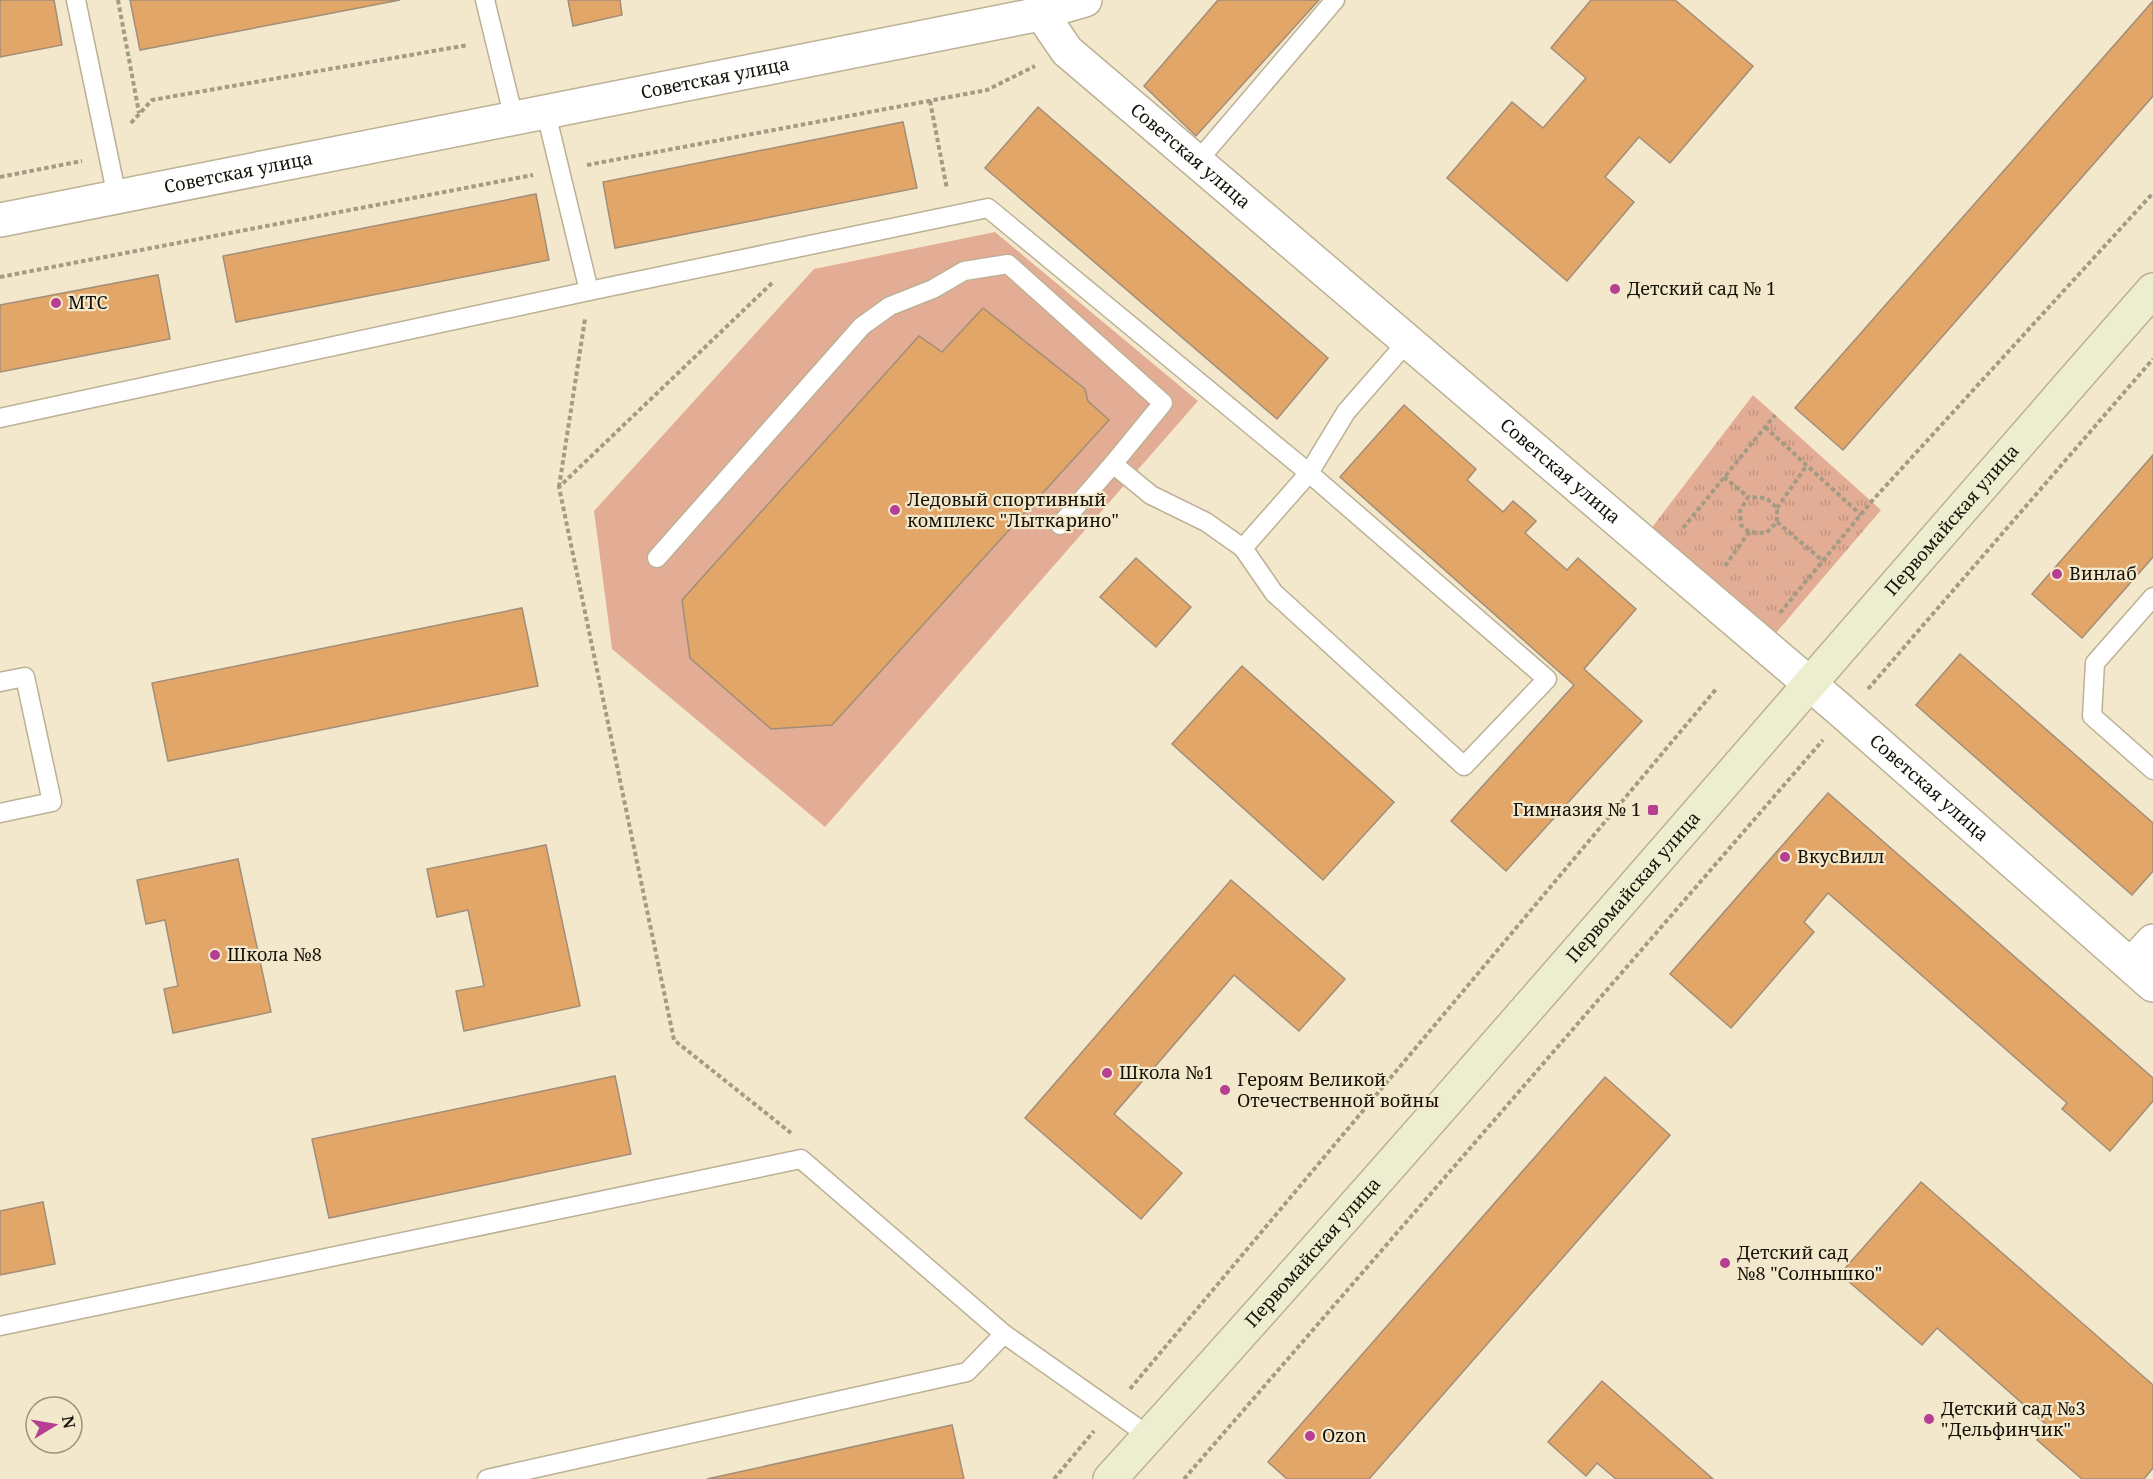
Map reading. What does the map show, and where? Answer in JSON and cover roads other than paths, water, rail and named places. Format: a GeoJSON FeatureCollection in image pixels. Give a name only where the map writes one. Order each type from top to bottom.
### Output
{"type":"FeatureCollection","features":[{"type":"Feature","properties":{"kind":"street"},"geometry":{"type":"LineString","coordinates":[[1024,11],[1085,0]]}},
{"type":"Feature","properties":{"kind":"street","name":"Советская улица"},"geometry":{"type":"LineString","coordinates":[[0,220],[546,113],[1024,11],[1196,163],[1809,683],[2142,975]]}},
{"type":"Feature","properties":{"kind":"street","name":"Первомайская улица"},"geometry":{"type":"LineString","coordinates":[[1110,1479],[1439,1110],[2153,291]]}},
{"type":"Feature","properties":{"kind":"street"},"geometry":{"type":"LineString","coordinates":[[2142,975],[2153,941]]}},
{"type":"Feature","properties":{"kind":"lane"},"geometry":{"type":"LineString","coordinates":[[76,0],[117,197]]}},
{"type":"Feature","properties":{"kind":"lane"},"geometry":{"type":"LineString","coordinates":[[485,0],[514,118]]}},
{"type":"Feature","properties":{"kind":"lane"},"geometry":{"type":"LineString","coordinates":[[1196,163],[1335,0]]}},
{"type":"Feature","properties":{"kind":"lane"},"geometry":{"type":"LineString","coordinates":[[546,113],[589,291]]}},
{"type":"Feature","properties":{"kind":"lane"},"geometry":{"type":"LineString","coordinates":[[0,418],[988,208],[1309,473],[1547,679],[1464,766],[1274,593],[1243,548],[1206,522],[1151,495],[1113,464]]}},
{"type":"Feature","properties":{"kind":"lane"},"geometry":{"type":"LineString","coordinates":[[657,558],[862,326],[890,306],[933,289],[964,271],[1008,264],[1163,403],[1060,525]]}},
{"type":"Feature","properties":{"kind":"lane"},"geometry":{"type":"LineString","coordinates":[[1243,548],[1309,473],[1346,412],[1407,342]]}},
{"type":"Feature","properties":{"kind":"lane"},"geometry":{"type":"LineString","coordinates":[[2153,597],[2094,663],[2092,716],[2153,770]]}},
{"type":"Feature","properties":{"kind":"lane"},"geometry":{"type":"LineString","coordinates":[[0,682],[25,677],[52,802],[0,813]]}},
{"type":"Feature","properties":{"kind":"lane"},"geometry":{"type":"LineString","coordinates":[[0,1326],[801,1159],[1004,1334],[1149,1436]]}},
{"type":"Feature","properties":{"kind":"lane"},"geometry":{"type":"LineString","coordinates":[[487,1479],[967,1372],[1004,1334]]}},
{"type":"Feature","properties":{"kind":"place","name":"Детский сад № 1"},"geometry":{"type":"Point","coordinates":[1615,289]}},
{"type":"Feature","properties":{"kind":"place","name":"МТС"},"geometry":{"type":"Point","coordinates":[56,303]}},
{"type":"Feature","properties":{"kind":"place","name":"Ледовый спортивный комплекс \"Лыткарино\""},"geometry":{"type":"Point","coordinates":[895,510]}},
{"type":"Feature","properties":{"kind":"place","name":"Винлаб"},"geometry":{"type":"Point","coordinates":[2057,574]}},
{"type":"Feature","properties":{"kind":"place","name":"Гимназия № 1"},"geometry":{"type":"Point","coordinates":[1653,810]}},
{"type":"Feature","properties":{"kind":"place","name":"ВкусВилл"},"geometry":{"type":"Point","coordinates":[1785,857]}},
{"type":"Feature","properties":{"kind":"place","name":"Школа №8"},"geometry":{"type":"Point","coordinates":[215,955]}},
{"type":"Feature","properties":{"kind":"place","name":"Школа №1"},"geometry":{"type":"Point","coordinates":[1107,1073]}},
{"type":"Feature","properties":{"kind":"place","name":"Героям Великой Отечественной войны"},"geometry":{"type":"Point","coordinates":[1225,1090]}},
{"type":"Feature","properties":{"kind":"place","name":"Детский сад №8 \"Солнышко\""},"geometry":{"type":"Point","coordinates":[1725,1263]}},
{"type":"Feature","properties":{"kind":"place","name":"Детский сад №3 \"Дельфинчик\""},"geometry":{"type":"Point","coordinates":[1929,1419]}},
{"type":"Feature","properties":{"kind":"place","name":"Ozon"},"geometry":{"type":"Point","coordinates":[1310,1436]}}]}
